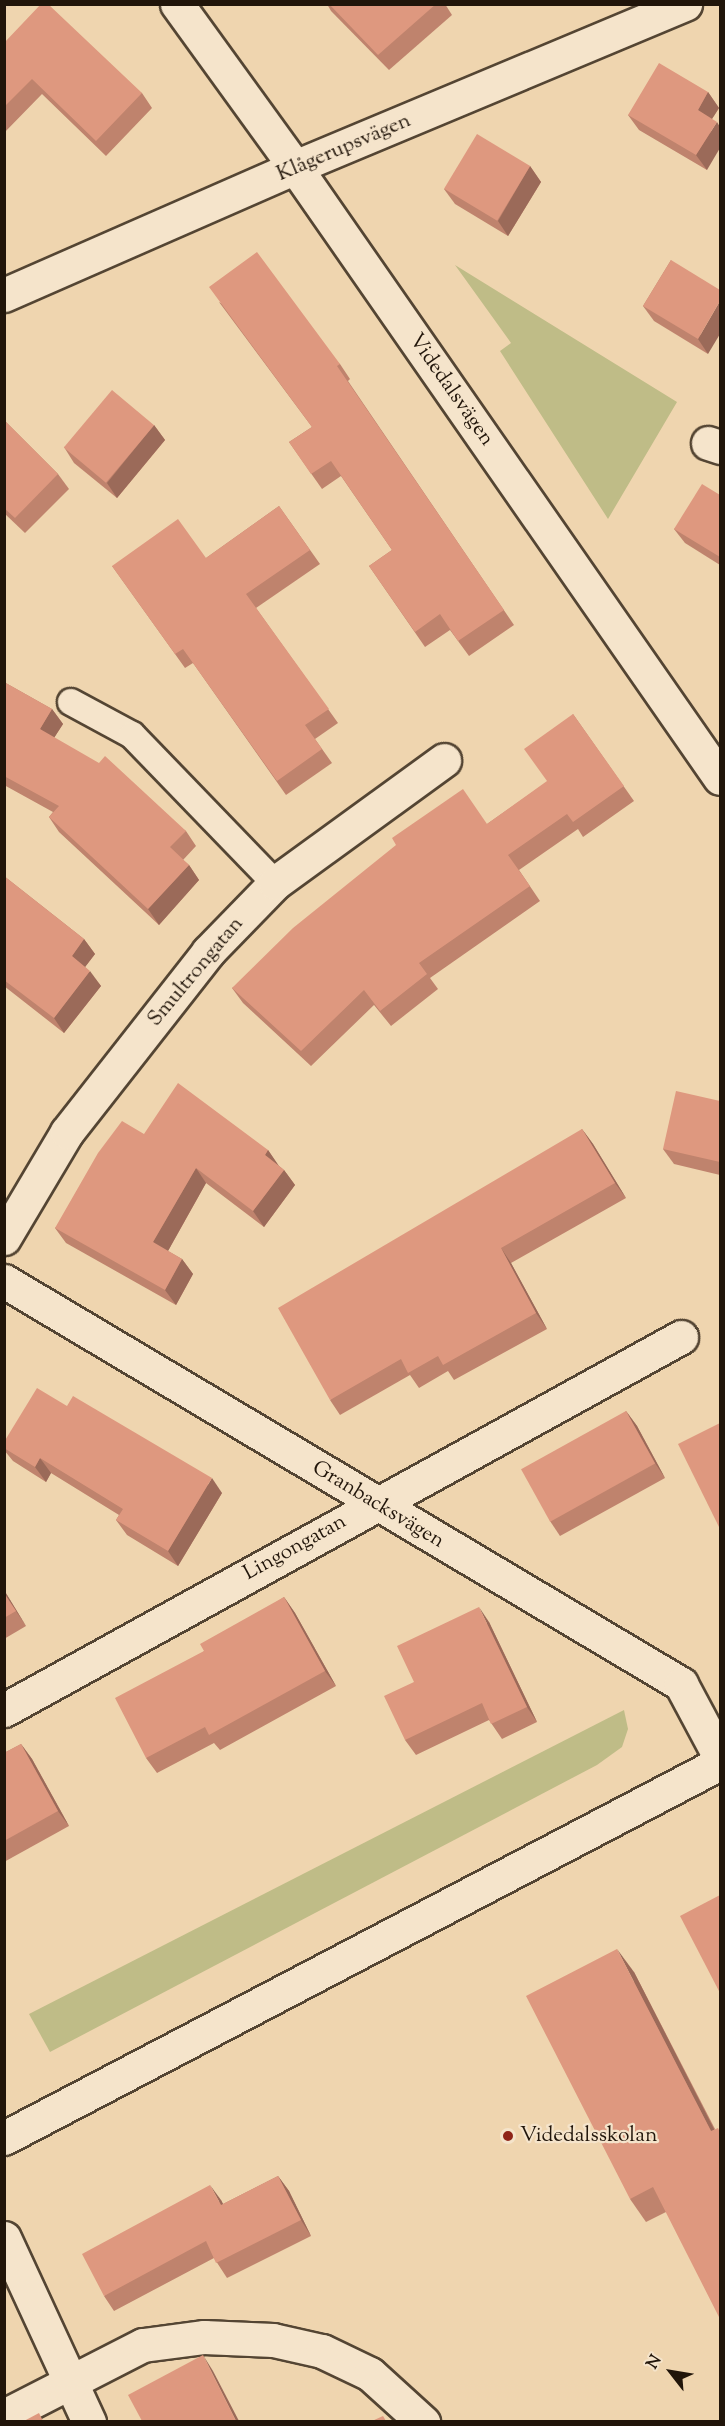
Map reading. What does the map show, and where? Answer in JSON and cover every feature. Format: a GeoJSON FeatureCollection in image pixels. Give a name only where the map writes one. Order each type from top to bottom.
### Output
{"type":"FeatureCollection","features":[{"type":"Feature","properties":{"kind":"street","name":"Videdalsvägen"},"geometry":{"type":"LineString","coordinates":[[177,4],[295,167],[720,778]]}},
{"type":"Feature","properties":{"kind":"street","name":"Klågerupsvägen"},"geometry":{"type":"LineString","coordinates":[[4,295],[295,167],[685,4]]}},
{"type":"Feature","properties":{"kind":"street","name":"Smultrongatan"},"geometry":{"type":"LineString","coordinates":[[4,1238],[67,1132],[208,952],[275,883],[444,760]]}},
{"type":"Feature","properties":{"kind":"street","name":"Granbacksvägen"},"geometry":{"type":"LineString","coordinates":[[4,1281],[374,1504],[681,1684],[720,1757]]}},
{"type":"Feature","properties":{"kind":"street","name":"Lingongatan"},"geometry":{"type":"LineString","coordinates":[[4,1710],[374,1504],[681,1337]]}},
{"type":"Feature","properties":{"kind":"street"},"geometry":{"type":"LineString","coordinates":[[4,2138],[720,1763]]}},
{"type":"Feature","properties":{"kind":"street"},"geometry":{"type":"LineString","coordinates":[[4,2238],[89,2421]]}},
{"type":"Feature","properties":{"kind":"street"},"geometry":{"type":"LineString","coordinates":[[4,2416],[143,2345],[204,2337],[273,2340],[322,2351],[370,2374],[423,2421]]}},
{"type":"Feature","properties":{"kind":"lane"},"geometry":{"type":"LineString","coordinates":[[71,702],[132,735],[275,883]]}},
{"type":"Feature","properties":{"kind":"shaded area"},"geometry":{"type":"Polygon","coordinates":[[[455,265],[677,402],[608,519],[500,351],[511,343],[455,265]]]}},
{"type":"Feature","properties":{"kind":"shaded area"},"geometry":{"type":"Polygon","coordinates":[[[624,1710],[628,1729],[622,1747],[597,1765],[50,2052],[29,2014],[624,1710]]]}},
{"type":"Feature","properties":{"kind":"building"},"geometry":{"type":"Polygon","coordinates":[[[41,4],[48,4],[142,93],[96,141],[32,79],[4,107],[4,43],[41,4]]]}},
{"type":"Feature","properties":{"kind":"building"},"geometry":{"type":"Polygon","coordinates":[[[329,4],[436,4],[378,55],[329,4]]]}},
{"type":"Feature","properties":{"kind":"building"},"geometry":{"type":"Polygon","coordinates":[[[659,63],[708,92],[698,110],[717,122],[696,155],[628,115],[659,63]]]}},
{"type":"Feature","properties":{"kind":"building"},"geometry":{"type":"Polygon","coordinates":[[[477,134],[530,166],[497,221],[444,189],[477,134]]]}},
{"type":"Feature","properties":{"kind":"building"},"geometry":{"type":"Polygon","coordinates":[[[257,252],[340,364],[337,366],[504,610],[458,641],[440,614],[415,632],[369,566],[392,550],[331,461],[311,474],[289,442],[312,427],[209,287],[257,252]]]}},
{"type":"Feature","properties":{"kind":"building"},"geometry":{"type":"Polygon","coordinates":[[[671,260],[720,290],[720,301],[698,339],[643,306],[671,260]]]}},
{"type":"Feature","properties":{"kind":"building"},"geometry":{"type":"Polygon","coordinates":[[[112,390],[154,425],[106,483],[64,447],[112,390]]]}},
{"type":"Feature","properties":{"kind":"building"},"geometry":{"type":"Polygon","coordinates":[[[4,420],[58,474],[15,518],[4,508],[4,420]]]}},
{"type":"Feature","properties":{"kind":"building"},"geometry":{"type":"Polygon","coordinates":[[[702,484],[720,495],[720,557],[674,529],[702,484]]]}},
{"type":"Feature","properties":{"kind":"building"},"geometry":{"type":"Polygon","coordinates":[[[279,506],[310,550],[246,594],[329,709],[305,725],[322,749],[277,781],[183,649],[175,654],[112,566],[178,519],[206,558],[279,506]]]}},
{"type":"Feature","properties":{"kind":"building"},"geometry":{"type":"Polygon","coordinates":[[[4,682],[52,709],[40,729],[99,763],[105,756],[186,831],[170,847],[189,865],[148,909],[49,817],[59,806],[4,776],[4,682]]]}},
{"type":"Feature","properties":{"kind":"building"},"geometry":{"type":"Polygon","coordinates":[[[573,714],[624,786],[573,822],[567,814],[508,855],[530,886],[419,963],[427,974],[380,1011],[364,990],[301,1051],[232,988],[293,928],[396,845],[392,838],[463,789],[487,824],[547,781],[524,749],[573,714]]]}},
{"type":"Feature","properties":{"kind":"building"},"geometry":{"type":"Polygon","coordinates":[[[4,876],[84,939],[72,956],[90,971],[54,1018],[4,980],[4,876]]]}},
{"type":"Feature","properties":{"kind":"building"},"geometry":{"type":"Polygon","coordinates":[[[178,1083],[268,1150],[265,1155],[284,1170],[253,1211],[196,1168],[153,1242],[182,1259],[165,1290],[55,1228],[98,1153],[122,1121],[144,1134],[178,1083]]]}},
{"type":"Feature","properties":{"kind":"building"},"geometry":{"type":"Polygon","coordinates":[[[676,1091],[720,1101],[720,1162],[663,1149],[676,1091]]]}},
{"type":"Feature","properties":{"kind":"building"},"geometry":{"type":"Polygon","coordinates":[[[582,1129],[615,1183],[501,1248],[536,1313],[443,1365],[438,1356],[408,1373],[401,1359],[330,1400],[278,1308],[582,1129]]]}},
{"type":"Feature","properties":{"kind":"building"},"geometry":{"type":"Polygon","coordinates":[[[37,1388],[67,1406],[73,1396],[212,1478],[168,1551],[116,1520],[123,1509],[40,1458],[35,1467],[4,1448],[4,1442],[37,1388]]]}},
{"type":"Feature","properties":{"kind":"building"},"geometry":{"type":"Polygon","coordinates":[[[626,1411],[655,1463],[550,1522],[521,1469],[626,1411]]]}},
{"type":"Feature","properties":{"kind":"building"},"geometry":{"type":"Polygon","coordinates":[[[720,1423],[720,1529],[678,1444],[720,1423]]]}},
{"type":"Feature","properties":{"kind":"building"},"geometry":{"type":"Polygon","coordinates":[[[4,1593],[16,1611],[4,1618],[4,1593]]]}},
{"type":"Feature","properties":{"kind":"building"},"geometry":{"type":"Polygon","coordinates":[[[284,1597],[325,1671],[209,1735],[205,1727],[146,1758],[115,1698],[204,1651],[200,1644],[284,1597]]]}},
{"type":"Feature","properties":{"kind":"building"},"geometry":{"type":"Polygon","coordinates":[[[479,1607],[527,1707],[491,1724],[482,1703],[405,1740],[384,1696],[414,1682],[397,1646],[479,1607]]]}},
{"type":"Feature","properties":{"kind":"building"},"geometry":{"type":"Polygon","coordinates":[[[21,1744],[58,1811],[4,1841],[4,1753],[21,1744]]]}},
{"type":"Feature","properties":{"kind":"building"},"geometry":{"type":"Polygon","coordinates":[[[720,1895],[720,1993],[680,1916],[720,1895]]]}},
{"type":"Feature","properties":{"kind":"building"},"geometry":{"type":"Polygon","coordinates":[[[617,1949],[711,2131],[718,2128],[720,2132],[720,2319],[653,2187],[630,2199],[526,1996],[617,1949]]]}},
{"type":"Feature","properties":{"kind":"building"},"geometry":{"type":"Polygon","coordinates":[[[278,2176],[301,2220],[216,2263],[206,2241],[104,2296],[82,2254],[210,2185],[221,2205],[278,2176]]]}},
{"type":"Feature","properties":{"kind":"building"},"geometry":{"type":"Polygon","coordinates":[[[203,2355],[236,2421],[142,2421],[128,2395],[203,2355]]]}},
{"type":"Feature","properties":{"kind":"building"},"geometry":{"type":"Polygon","coordinates":[[[39,2413],[43,2421],[24,2421],[39,2413]]]}},
{"type":"Feature","properties":{"kind":"building"},"geometry":{"type":"Polygon","coordinates":[[[383,2416],[386,2421],[372,2421],[383,2416]]]}},
{"type":"Feature","properties":{"kind":"place","name":"Videdalsskolan"},"geometry":{"type":"Point","coordinates":[508,2136]}}]}
